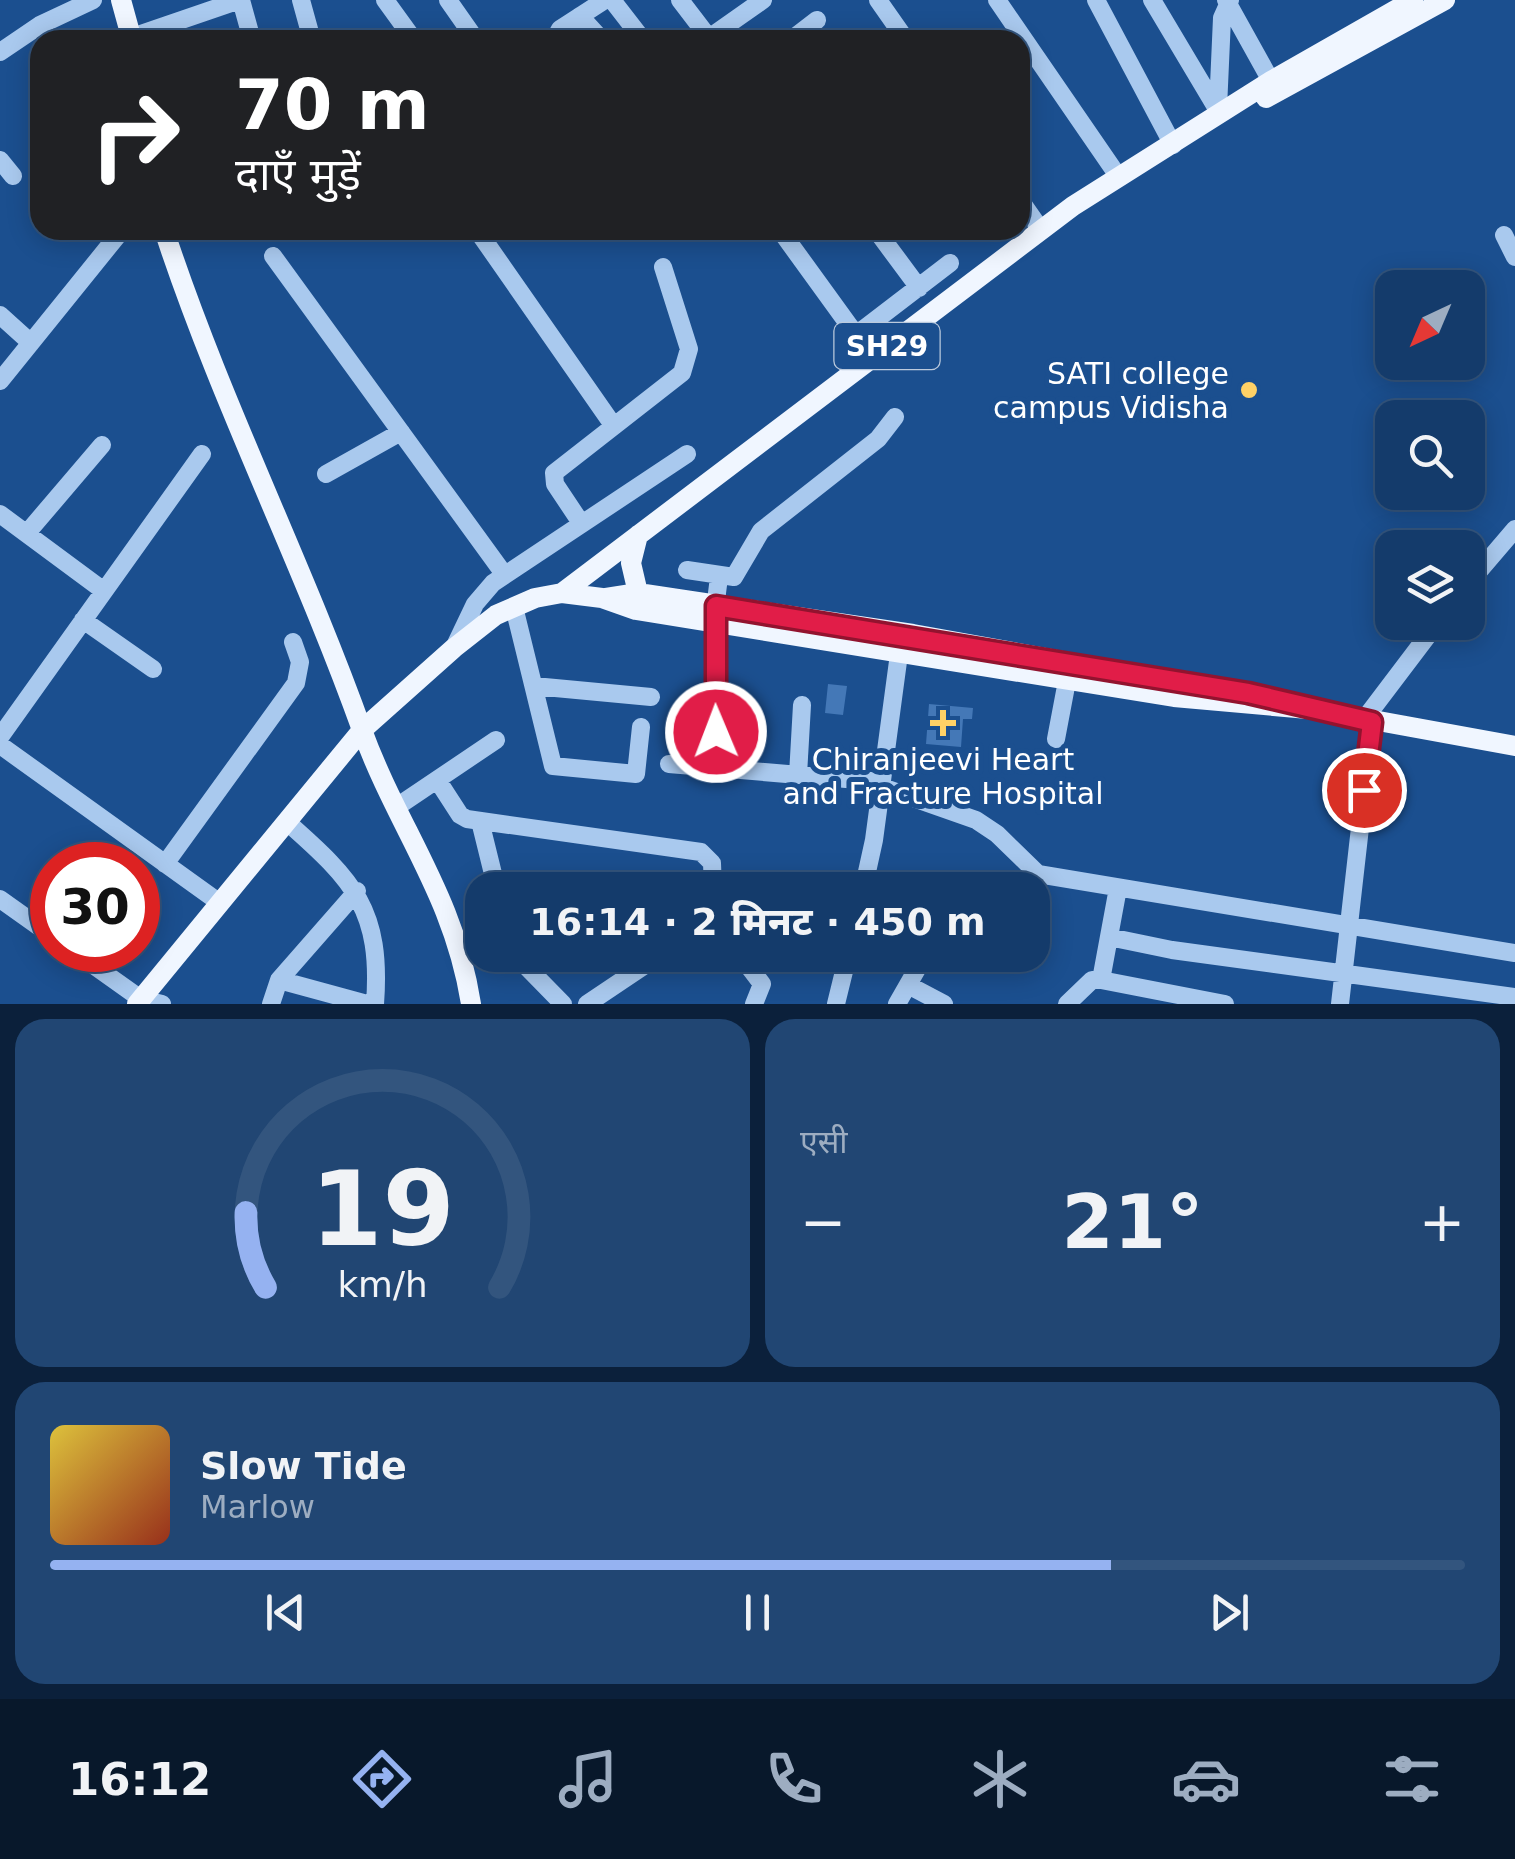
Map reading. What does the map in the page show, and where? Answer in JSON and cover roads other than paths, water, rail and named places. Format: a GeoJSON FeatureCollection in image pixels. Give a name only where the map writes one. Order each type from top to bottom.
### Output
{"type":"FeatureCollection","features":[{"type":"Feature","properties":{"kind":"main road"},"geometry":{"type":"LineString","coordinates":[[121,0],[129,30]]}},
{"type":"Feature","properties":{"kind":"main road","name":"SH29"},"geometry":{"type":"LineString","coordinates":[[1030,238],[1118,176],[1271,81],[1413,0]]}},
{"type":"Feature","properties":{"kind":"main road","name":"SH29"},"geometry":{"type":"LineString","coordinates":[[1219,115],[1294,84],[1445,0]]}},
{"type":"Feature","properties":{"kind":"main road"},"geometry":{"type":"LineString","coordinates":[[168,240],[251,456],[322,618],[362,730],[446,905],[471,1004]]}},
{"type":"Feature","properties":{"kind":"main road","name":"SH29"},"geometry":{"type":"LineString","coordinates":[[562,593],[1028,240]]}},
{"type":"Feature","properties":{"kind":"main road"},"geometry":{"type":"LineString","coordinates":[[638,535],[631,563],[638,594]]}},
{"type":"Feature","properties":{"kind":"main road"},"geometry":{"type":"LineString","coordinates":[[147,1002],[220,903],[362,730],[454,648],[514,607],[562,593],[602,598],[636,610],[901,633],[1248,693],[1367,722],[1515,746]]}},
{"type":"Feature","properties":{"kind":"main road"},"geometry":{"type":"LineString","coordinates":[[602,598],[638,594],[899,656],[1246,706],[1308,709]]}},
{"type":"Feature","properties":{"kind":"street"},"geometry":{"type":"LineString","coordinates":[[33,30],[93,0]]}},
{"type":"Feature","properties":{"kind":"street"},"geometry":{"type":"LineString","coordinates":[[157,30],[240,0],[249,30]]}},
{"type":"Feature","properties":{"kind":"street"},"geometry":{"type":"LineString","coordinates":[[301,0],[309,30]]}},
{"type":"Feature","properties":{"kind":"street"},"geometry":{"type":"LineString","coordinates":[[384,0],[406,30]]}},
{"type":"Feature","properties":{"kind":"street"},"geometry":{"type":"LineString","coordinates":[[448,0],[469,30]]}},
{"type":"Feature","properties":{"kind":"street"},"geometry":{"type":"LineString","coordinates":[[559,30],[609,0],[634,30]]}},
{"type":"Feature","properties":{"kind":"street"},"geometry":{"type":"LineString","coordinates":[[680,0],[701,30]]}},
{"type":"Feature","properties":{"kind":"street"},"geometry":{"type":"LineString","coordinates":[[720,30],[763,0]]}},
{"type":"Feature","properties":{"kind":"street"},"geometry":{"type":"LineString","coordinates":[[878,0],[899,30]]}},
{"type":"Feature","properties":{"kind":"street"},"geometry":{"type":"LineString","coordinates":[[997,0],[1018,30]]}},
{"type":"Feature","properties":{"kind":"street"},"geometry":{"type":"LineString","coordinates":[[1096,0],[1173,144]]}},
{"type":"Feature","properties":{"kind":"street"},"geometry":{"type":"LineString","coordinates":[[1152,0],[1219,115]]}},
{"type":"Feature","properties":{"kind":"street"},"geometry":{"type":"LineString","coordinates":[[1219,115],[1222,18],[1228,1]]}},
{"type":"Feature","properties":{"kind":"street"},"geometry":{"type":"LineString","coordinates":[[1228,1],[1271,81]]}},
{"type":"Feature","properties":{"kind":"street"},"geometry":{"type":"LineString","coordinates":[[580,16],[593,30]]}},
{"type":"Feature","properties":{"kind":"street"},"geometry":{"type":"LineString","coordinates":[[804,30],[817,20]]}},
{"type":"Feature","properties":{"kind":"street"},"geometry":{"type":"LineString","coordinates":[[0,52],[30,32]]}},
{"type":"Feature","properties":{"kind":"street"},"geometry":{"type":"LineString","coordinates":[[1030,48],[1118,176]]}},
{"type":"Feature","properties":{"kind":"street"},"geometry":{"type":"LineString","coordinates":[[0,160],[13,176]]}},
{"type":"Feature","properties":{"kind":"street"},"geometry":{"type":"LineString","coordinates":[[1030,214],[1041,230]]}},
{"type":"Feature","properties":{"kind":"street"},"geometry":{"type":"LineString","coordinates":[[1504,236],[1515,257]]}},
{"type":"Feature","properties":{"kind":"street"},"geometry":{"type":"LineString","coordinates":[[0,381],[114,240]]}},
{"type":"Feature","properties":{"kind":"street"},"geometry":{"type":"LineString","coordinates":[[484,240],[613,425]]}},
{"type":"Feature","properties":{"kind":"street"},"geometry":{"type":"LineString","coordinates":[[787,240],[872,357]]}},
{"type":"Feature","properties":{"kind":"street"},"geometry":{"type":"LineString","coordinates":[[883,240],[919,288]]}},
{"type":"Feature","properties":{"kind":"street"},"geometry":{"type":"LineString","coordinates":[[273,256],[504,574]]}},
{"type":"Feature","properties":{"kind":"street"},"geometry":{"type":"LineString","coordinates":[[856,335],[950,264]]}},
{"type":"Feature","properties":{"kind":"street"},"geometry":{"type":"LineString","coordinates":[[581,523],[555,484],[554,473],[682,373],[689,362],[690,349],[663,267]]}},
{"type":"Feature","properties":{"kind":"street"},"geometry":{"type":"LineString","coordinates":[[0,315],[31,343]]}},
{"type":"Feature","properties":{"kind":"street"},"geometry":{"type":"LineString","coordinates":[[687,570],[734,577],[761,532],[878,439],[895,417]]}},
{"type":"Feature","properties":{"kind":"street"},"geometry":{"type":"LineString","coordinates":[[326,474],[400,432]]}},
{"type":"Feature","properties":{"kind":"street"},"geometry":{"type":"LineString","coordinates":[[27,534],[102,445]]}},
{"type":"Feature","properties":{"kind":"street"},"geometry":{"type":"LineString","coordinates":[[0,738],[202,454]]}},
{"type":"Feature","properties":{"kind":"street"},"geometry":{"type":"LineString","coordinates":[[454,648],[475,604],[504,574],[687,454]]}},
{"type":"Feature","properties":{"kind":"street"},"geometry":{"type":"LineString","coordinates":[[0,514],[104,591]]}},
{"type":"Feature","properties":{"kind":"street"},"geometry":{"type":"LineString","coordinates":[[1485,564],[1515,529]]}},
{"type":"Feature","properties":{"kind":"street"},"geometry":{"type":"LineString","coordinates":[[716,768],[714,615],[719,577]]}},
{"type":"Feature","properties":{"kind":"street"},"geometry":{"type":"LineString","coordinates":[[514,607],[550,760],[557,768],[636,774],[641,727]]}},
{"type":"Feature","properties":{"kind":"street"},"geometry":{"type":"LineString","coordinates":[[83,620],[153,669]]}},
{"type":"Feature","properties":{"kind":"street"},"geometry":{"type":"LineString","coordinates":[[866,872],[901,633]]}},
{"type":"Feature","properties":{"kind":"street"},"geometry":{"type":"LineString","coordinates":[[1340,1004],[1367,722],[1425,640]]}},
{"type":"Feature","properties":{"kind":"street"},"geometry":{"type":"LineString","coordinates":[[166,864],[296,683],[300,662],[293,642]]}},
{"type":"Feature","properties":{"kind":"street"},"geometry":{"type":"LineString","coordinates":[[1056,739],[1068,681]]}},
{"type":"Feature","properties":{"kind":"street"},"geometry":{"type":"LineString","coordinates":[[534,686],[651,697]]}},
{"type":"Feature","properties":{"kind":"street"},"geometry":{"type":"LineString","coordinates":[[798,775],[802,705]]}},
{"type":"Feature","properties":{"kind":"street"},"geometry":{"type":"LineString","coordinates":[[398,806],[496,740]]}},
{"type":"Feature","properties":{"kind":"street"},"geometry":{"type":"LineString","coordinates":[[0,745],[220,903]]}},
{"type":"Feature","properties":{"kind":"street"},"geometry":{"type":"LineString","coordinates":[[669,764],[882,784],[976,820],[997,834],[1038,874],[1515,953]]}},
{"type":"Feature","properties":{"kind":"street"},"geometry":{"type":"LineString","coordinates":[[438,781],[460,815],[702,852],[712,863],[712,872]]}},
{"type":"Feature","properties":{"kind":"street"},"geometry":{"type":"LineString","coordinates":[[480,821],[493,872]]}},
{"type":"Feature","properties":{"kind":"street"},"geometry":{"type":"LineString","coordinates":[[286,822],[329,858],[358,892],[376,948],[375,1004]]}},
{"type":"Feature","properties":{"kind":"street"},"geometry":{"type":"LineString","coordinates":[[1101,980],[1118,888]]}},
{"type":"Feature","properties":{"kind":"street"},"geometry":{"type":"LineString","coordinates":[[271,1004],[279,980],[358,892]]}},
{"type":"Feature","properties":{"kind":"street"},"geometry":{"type":"LineString","coordinates":[[0,899],[30,920]]}},
{"type":"Feature","properties":{"kind":"street"},"geometry":{"type":"LineString","coordinates":[[1109,936],[1515,997]]}},
{"type":"Feature","properties":{"kind":"street"},"geometry":{"type":"LineString","coordinates":[[104,972],[147,1002]]}},
{"type":"Feature","properties":{"kind":"street"},"geometry":{"type":"LineString","coordinates":[[532,972],[563,1004]]}},
{"type":"Feature","properties":{"kind":"street"},"geometry":{"type":"LineString","coordinates":[[587,1004],[635,972]]}},
{"type":"Feature","properties":{"kind":"street"},"geometry":{"type":"LineString","coordinates":[[755,972],[760,1001]]}},
{"type":"Feature","properties":{"kind":"street"},"geometry":{"type":"LineString","coordinates":[[836,1004],[844,972]]}},
{"type":"Feature","properties":{"kind":"street"},"geometry":{"type":"LineString","coordinates":[[897,1004],[915,972]]}},
{"type":"Feature","properties":{"kind":"street"},"geometry":{"type":"LineString","coordinates":[[279,980],[367,1004]]}},
{"type":"Feature","properties":{"kind":"street"},"geometry":{"type":"LineString","coordinates":[[1067,1004],[1092,980],[1185,1000],[1225,1004]]}},
{"type":"Feature","properties":{"kind":"street"},"geometry":{"type":"LineString","coordinates":[[908,985],[944,1004]]}},
{"type":"Feature","properties":{"kind":"place","name":"SATI college campus Vidisha"},"geometry":{"type":"Point","coordinates":[1249,390]}},
{"type":"Feature","properties":{"kind":"place","name":"Chiranjeevi Heart and Fracture Hospital"},"geometry":{"type":"Point","coordinates":[943,723]}}]}
